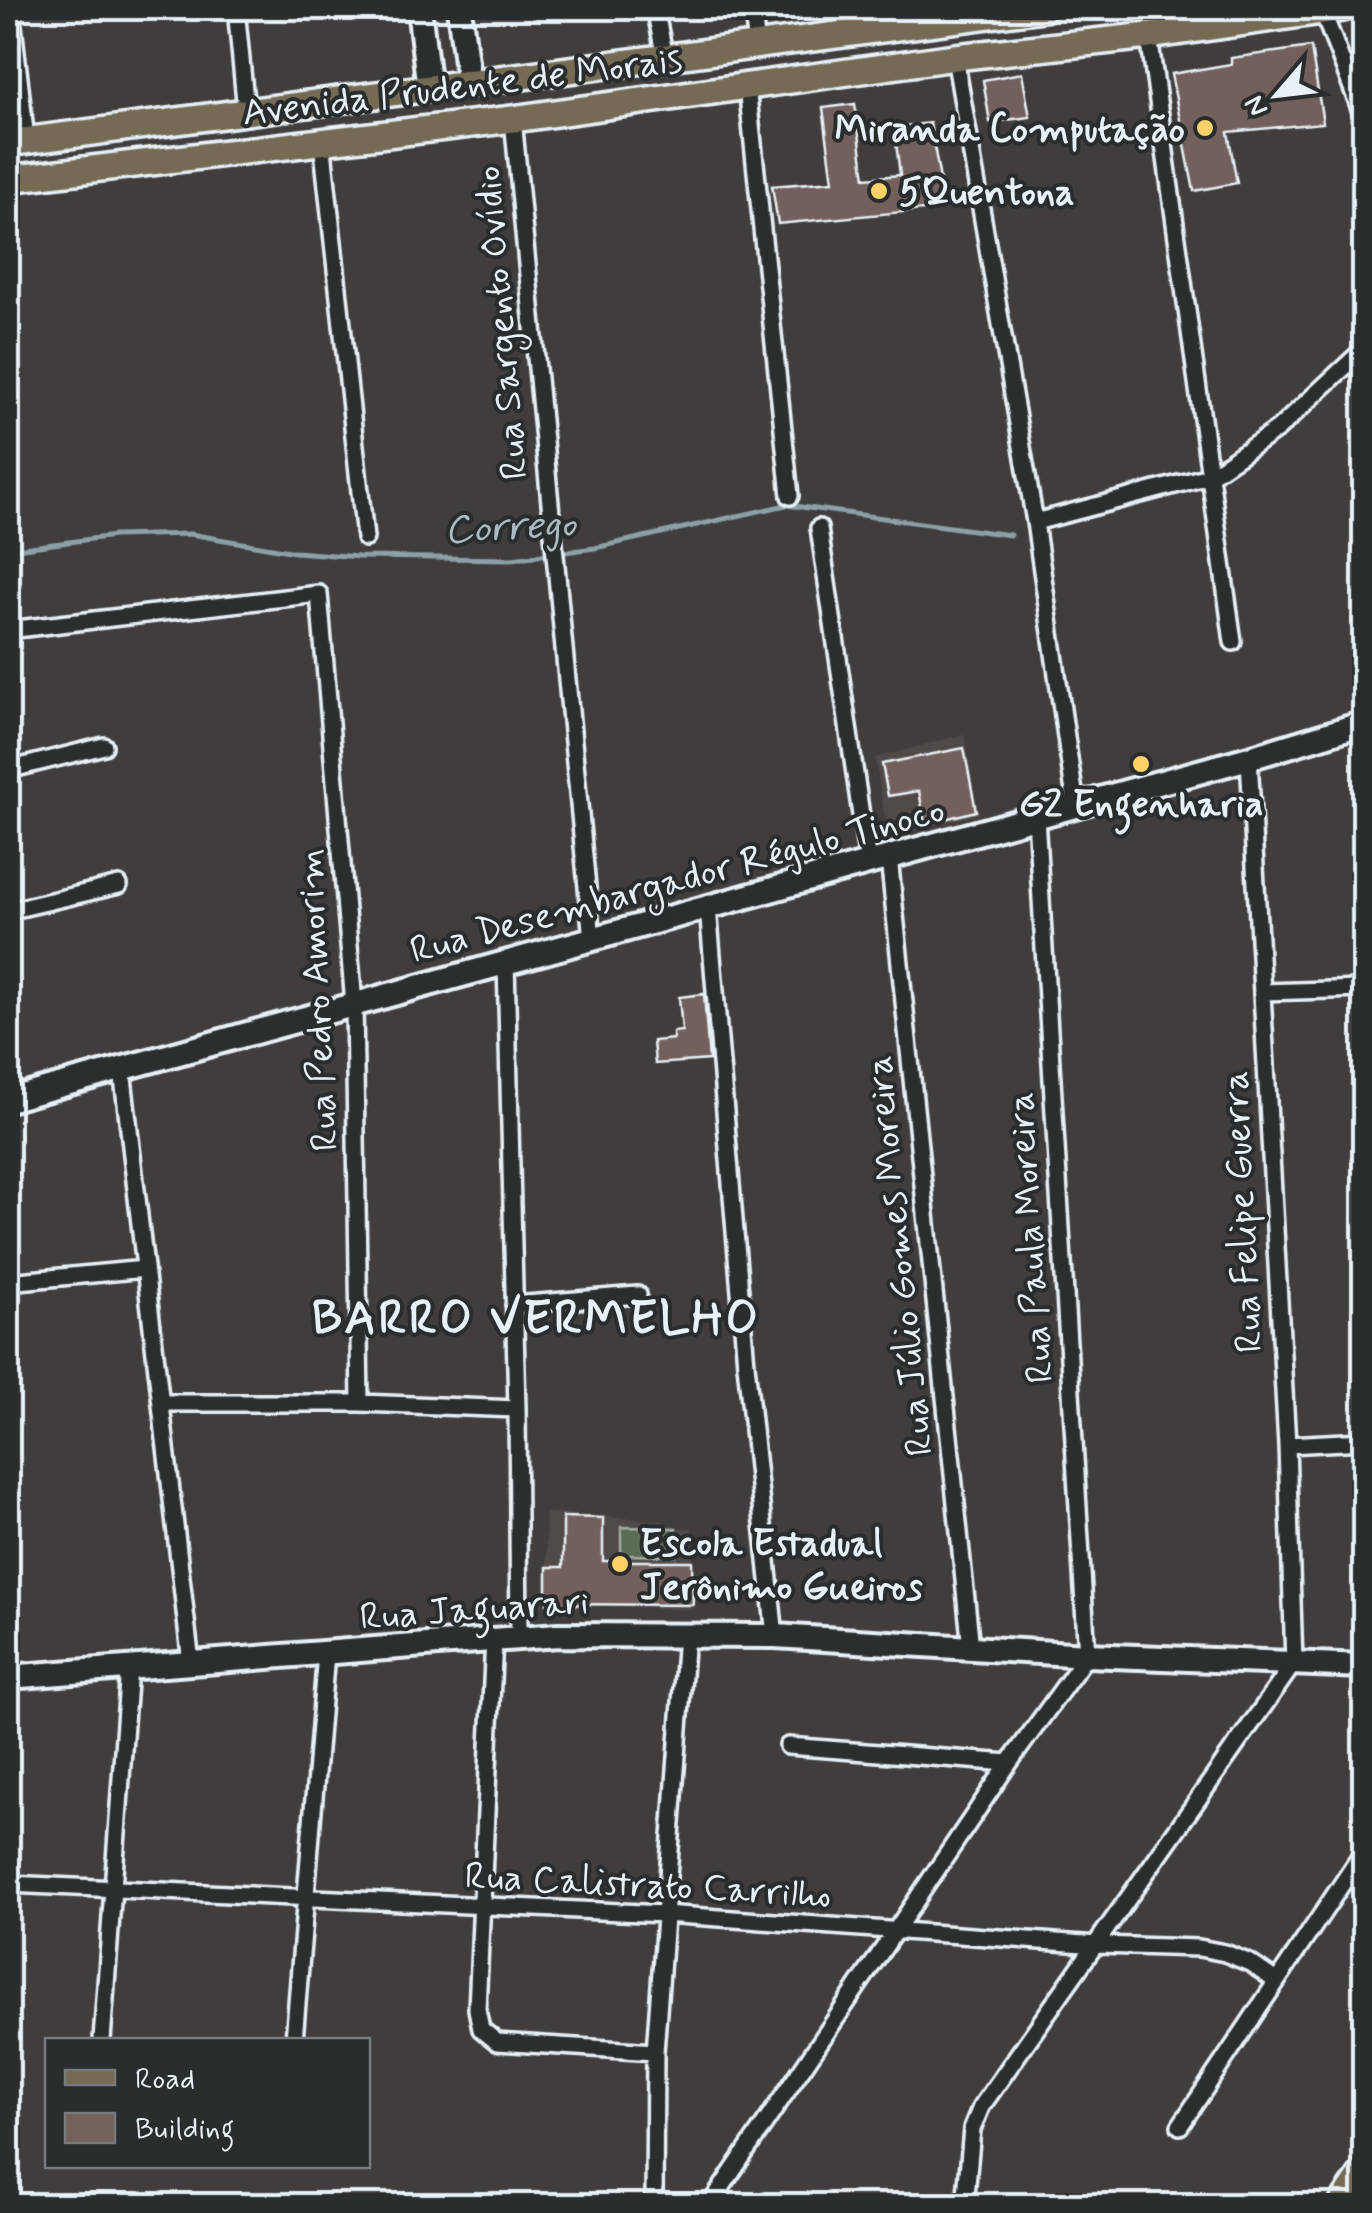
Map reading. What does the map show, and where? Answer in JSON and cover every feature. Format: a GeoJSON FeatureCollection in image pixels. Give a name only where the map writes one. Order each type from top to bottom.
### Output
{"type":"FeatureCollection","features":[{"type":"Feature","properties":{"kind":"main road"},"geometry":{"type":"LineString","coordinates":[[419,8],[428,89]]}},
{"type":"Feature","properties":{"kind":"main road","name":"Avenida Prudente de Morais"},"geometry":{"type":"LineString","coordinates":[[17,142],[469,85],[982,12],[1044,8]]}},
{"type":"Feature","properties":{"kind":"main road","name":"Avenida Prudente de Morais"},"geometry":{"type":"LineString","coordinates":[[8,180],[514,119],[955,56],[1149,36],[1332,9]]}},
{"type":"Feature","properties":{"kind":"main road"},"geometry":{"type":"LineString","coordinates":[[422,35],[434,43],[448,42],[460,18]]}},
{"type":"Feature","properties":{"kind":"main road"},"geometry":{"type":"LineString","coordinates":[[460,18],[469,85]]}},
{"type":"Feature","properties":{"kind":"main road","name":"Rua Desembargador Régulo Tinoco"},"geometry":{"type":"LineString","coordinates":[[8,1100],[1364,723]]}},
{"type":"Feature","properties":{"kind":"main road","name":"Rua Jaguarari"},"geometry":{"type":"LineString","coordinates":[[8,1677],[519,1636],[774,1636],[1088,1655],[1364,1666]]}},
{"type":"Feature","properties":{"kind":"main road"},"geometry":{"type":"LineString","coordinates":[[1341,2206],[1364,2172]]}},
{"type":"Feature","properties":{"kind":"street"},"geometry":{"type":"LineString","coordinates":[[11,8],[17,142]]}},
{"type":"Feature","properties":{"kind":"street"},"geometry":{"type":"LineString","coordinates":[[236,8],[246,111]]}},
{"type":"Feature","properties":{"kind":"street"},"geometry":{"type":"LineString","coordinates":[[656,8],[665,57]]}},
{"type":"Feature","properties":{"kind":"street"},"geometry":{"type":"LineString","coordinates":[[752,8],[757,44]]}},
{"type":"Feature","properties":{"kind":"street"},"geometry":{"type":"LineString","coordinates":[[1332,9],[1364,119]]}},
{"type":"Feature","properties":{"kind":"street"},"geometry":{"type":"LineString","coordinates":[[1149,36],[1233,642]]}},
{"type":"Feature","properties":{"kind":"street"},"geometry":{"type":"LineString","coordinates":[[955,56],[1035,522],[1076,806]]}},
{"type":"Feature","properties":{"kind":"street"},"geometry":{"type":"LineString","coordinates":[[747,86],[790,496]]}},
{"type":"Feature","properties":{"kind":"street","name":"Rua Sargento Ovídio"},"geometry":{"type":"LineString","coordinates":[[514,119],[592,939]]}},
{"type":"Feature","properties":{"kind":"street"},"geometry":{"type":"LineString","coordinates":[[322,140],[366,538]]}},
{"type":"Feature","properties":{"kind":"street"},"geometry":{"type":"LineString","coordinates":[[1035,522],[1208,476],[1278,429],[1364,349]]}},
{"type":"Feature","properties":{"kind":"street","name":"Rua Júlio Gomes Moreira"},"geometry":{"type":"LineString","coordinates":[[820,528],[878,860],[971,1648]]}},
{"type":"Feature","properties":{"kind":"street","name":"Rua Pedro Amorim"},"geometry":{"type":"LineString","coordinates":[[8,630],[319,594],[354,1004],[360,1403]]}},
{"type":"Feature","properties":{"kind":"street"},"geometry":{"type":"LineString","coordinates":[[8,770],[104,746]]}},
{"type":"Feature","properties":{"kind":"street","name":"Rua Felipe Guerra"},"geometry":{"type":"LineString","coordinates":[[1249,758],[1287,1445],[1294,1663]]}},
{"type":"Feature","properties":{"kind":"street","name":"Rua Paula Moreira"},"geometry":{"type":"LineString","coordinates":[[1036,817],[1088,1655]]}},
{"type":"Feature","properties":{"kind":"street"},"geometry":{"type":"LineString","coordinates":[[8,911],[119,884]]}},
{"type":"Feature","properties":{"kind":"street"},"geometry":{"type":"LineString","coordinates":[[708,908],[746,1364],[774,1636]]}},
{"type":"Feature","properties":{"kind":"street"},"geometry":{"type":"LineString","coordinates":[[506,963],[519,1636]]}},
{"type":"Feature","properties":{"kind":"street"},"geometry":{"type":"LineString","coordinates":[[1262,992],[1364,989]]}},
{"type":"Feature","properties":{"kind":"street"},"geometry":{"type":"LineString","coordinates":[[122,1068],[191,1663]]}},
{"type":"Feature","properties":{"kind":"street"},"geometry":{"type":"LineString","coordinates":[[8,1282],[145,1270]]}},
{"type":"Feature","properties":{"kind":"street"},"geometry":{"type":"LineString","coordinates":[[514,1305],[638,1295]]}},
{"type":"Feature","properties":{"kind":"street"},"geometry":{"type":"LineString","coordinates":[[162,1403],[360,1403],[517,1409]]}},
{"type":"Feature","properties":{"kind":"street"},"geometry":{"type":"LineString","coordinates":[[1287,1445],[1364,1441]]}},
{"type":"Feature","properties":{"kind":"street"},"geometry":{"type":"LineString","coordinates":[[654,2206],[655,2052],[686,1635]]}},
{"type":"Feature","properties":{"kind":"street"},"geometry":{"type":"LineString","coordinates":[[494,1638],[481,1908],[481,2029],[497,2042],[655,2052]]}},
{"type":"Feature","properties":{"kind":"street"},"geometry":{"type":"LineString","coordinates":[[294,2038],[326,1652]]}},
{"type":"Feature","properties":{"kind":"street"},"geometry":{"type":"LineString","coordinates":[[709,2206],[894,1931],[1088,1655]]}},
{"type":"Feature","properties":{"kind":"street"},"geometry":{"type":"LineString","coordinates":[[965,2206],[972,2129],[981,2107],[1294,1663]]}},
{"type":"Feature","properties":{"kind":"street"},"geometry":{"type":"LineString","coordinates":[[102,2038],[130,1668]]}},
{"type":"Feature","properties":{"kind":"street"},"geometry":{"type":"LineString","coordinates":[[788,1746],[1009,1764]]}},
{"type":"Feature","properties":{"kind":"street"},"geometry":{"type":"LineString","coordinates":[[1180,2126],[1364,1851]]}},
{"type":"Feature","properties":{"kind":"street","name":"Rua Calistrato Carrilho"},"geometry":{"type":"LineString","coordinates":[[8,1884],[664,1914],[1199,1948],[1250,1963],[1276,1981]]}},
{"type":"Feature","properties":{"kind":"shaded area"},"geometry":{"type":"Polygon","coordinates":[[[964,734],[979,814],[888,838],[875,758],[964,734]]]}},
{"type":"Feature","properties":{"kind":"shaded area","name":"Escola Estadual Jerônimo Gueiros"},"geometry":{"type":"Polygon","coordinates":[[[545,1512],[664,1521],[664,1527],[692,1528],[693,1610],[606,1606],[548,1610],[545,1512]]]}},
{"type":"Feature","properties":{"kind":"green space"},"geometry":{"type":"Polygon","coordinates":[[[621,1527],[676,1528],[676,1556],[621,1555],[621,1527]]]}},
{"type":"Feature","properties":{"kind":"building"},"geometry":{"type":"Polygon","coordinates":[[[1311,47],[1323,123],[1228,132],[1237,183],[1194,191],[1171,74],[1231,64],[1231,58],[1311,47]]]}},
{"type":"Feature","properties":{"kind":"building"},"geometry":{"type":"Polygon","coordinates":[[[1022,73],[1030,117],[990,122],[983,80],[1022,73]]]}},
{"type":"Feature","properties":{"kind":"building"},"geometry":{"type":"Polygon","coordinates":[[[855,104],[865,178],[900,175],[894,127],[930,123],[945,208],[778,224],[772,186],[833,181],[823,108],[855,104]]]}},
{"type":"Feature","properties":{"kind":"building"},"geometry":{"type":"Polygon","coordinates":[[[964,748],[976,811],[925,824],[919,791],[888,796],[882,764],[964,748]]]}},
{"type":"Feature","properties":{"kind":"building"},"geometry":{"type":"Polygon","coordinates":[[[704,994],[709,1060],[655,1064],[653,1041],[673,1039],[673,1032],[682,1031],[679,997],[704,994]]]}},
{"type":"Feature","properties":{"kind":"building","name":"Escola Estadual Jerônimo Gueiros"},"geometry":{"type":"Polygon","coordinates":[[[563,1517],[603,1518],[603,1561],[692,1561],[693,1605],[547,1604],[547,1567],[563,1567],[563,1517]]]}},
{"type":"Feature","properties":{"kind":"waterway","name":"Corrego"},"geometry":{"type":"LineString","coordinates":[[8,550],[114,536],[190,534],[295,552],[359,557],[512,559],[595,548],[786,505],[1010,535]]}},
{"type":"Feature","properties":{"kind":"place","name":"Miranda Computação"},"geometry":{"type":"Point","coordinates":[1205,128]}},
{"type":"Feature","properties":{"kind":"place","name":"5Quentona"},"geometry":{"type":"Point","coordinates":[879,191]}},
{"type":"Feature","properties":{"kind":"place","name":"G2 Engenharia"},"geometry":{"type":"Point","coordinates":[1141,764]}},
{"type":"Feature","properties":{"kind":"place","name":"Escola Estadual Jerônimo Gueiros"},"geometry":{"type":"Point","coordinates":[620,1564]}},
{"type":"Feature","properties":{"kind":"district","name":"BARRO VERMELHO"},"geometry":{"type":"Point","coordinates":[536,1316]}}]}
